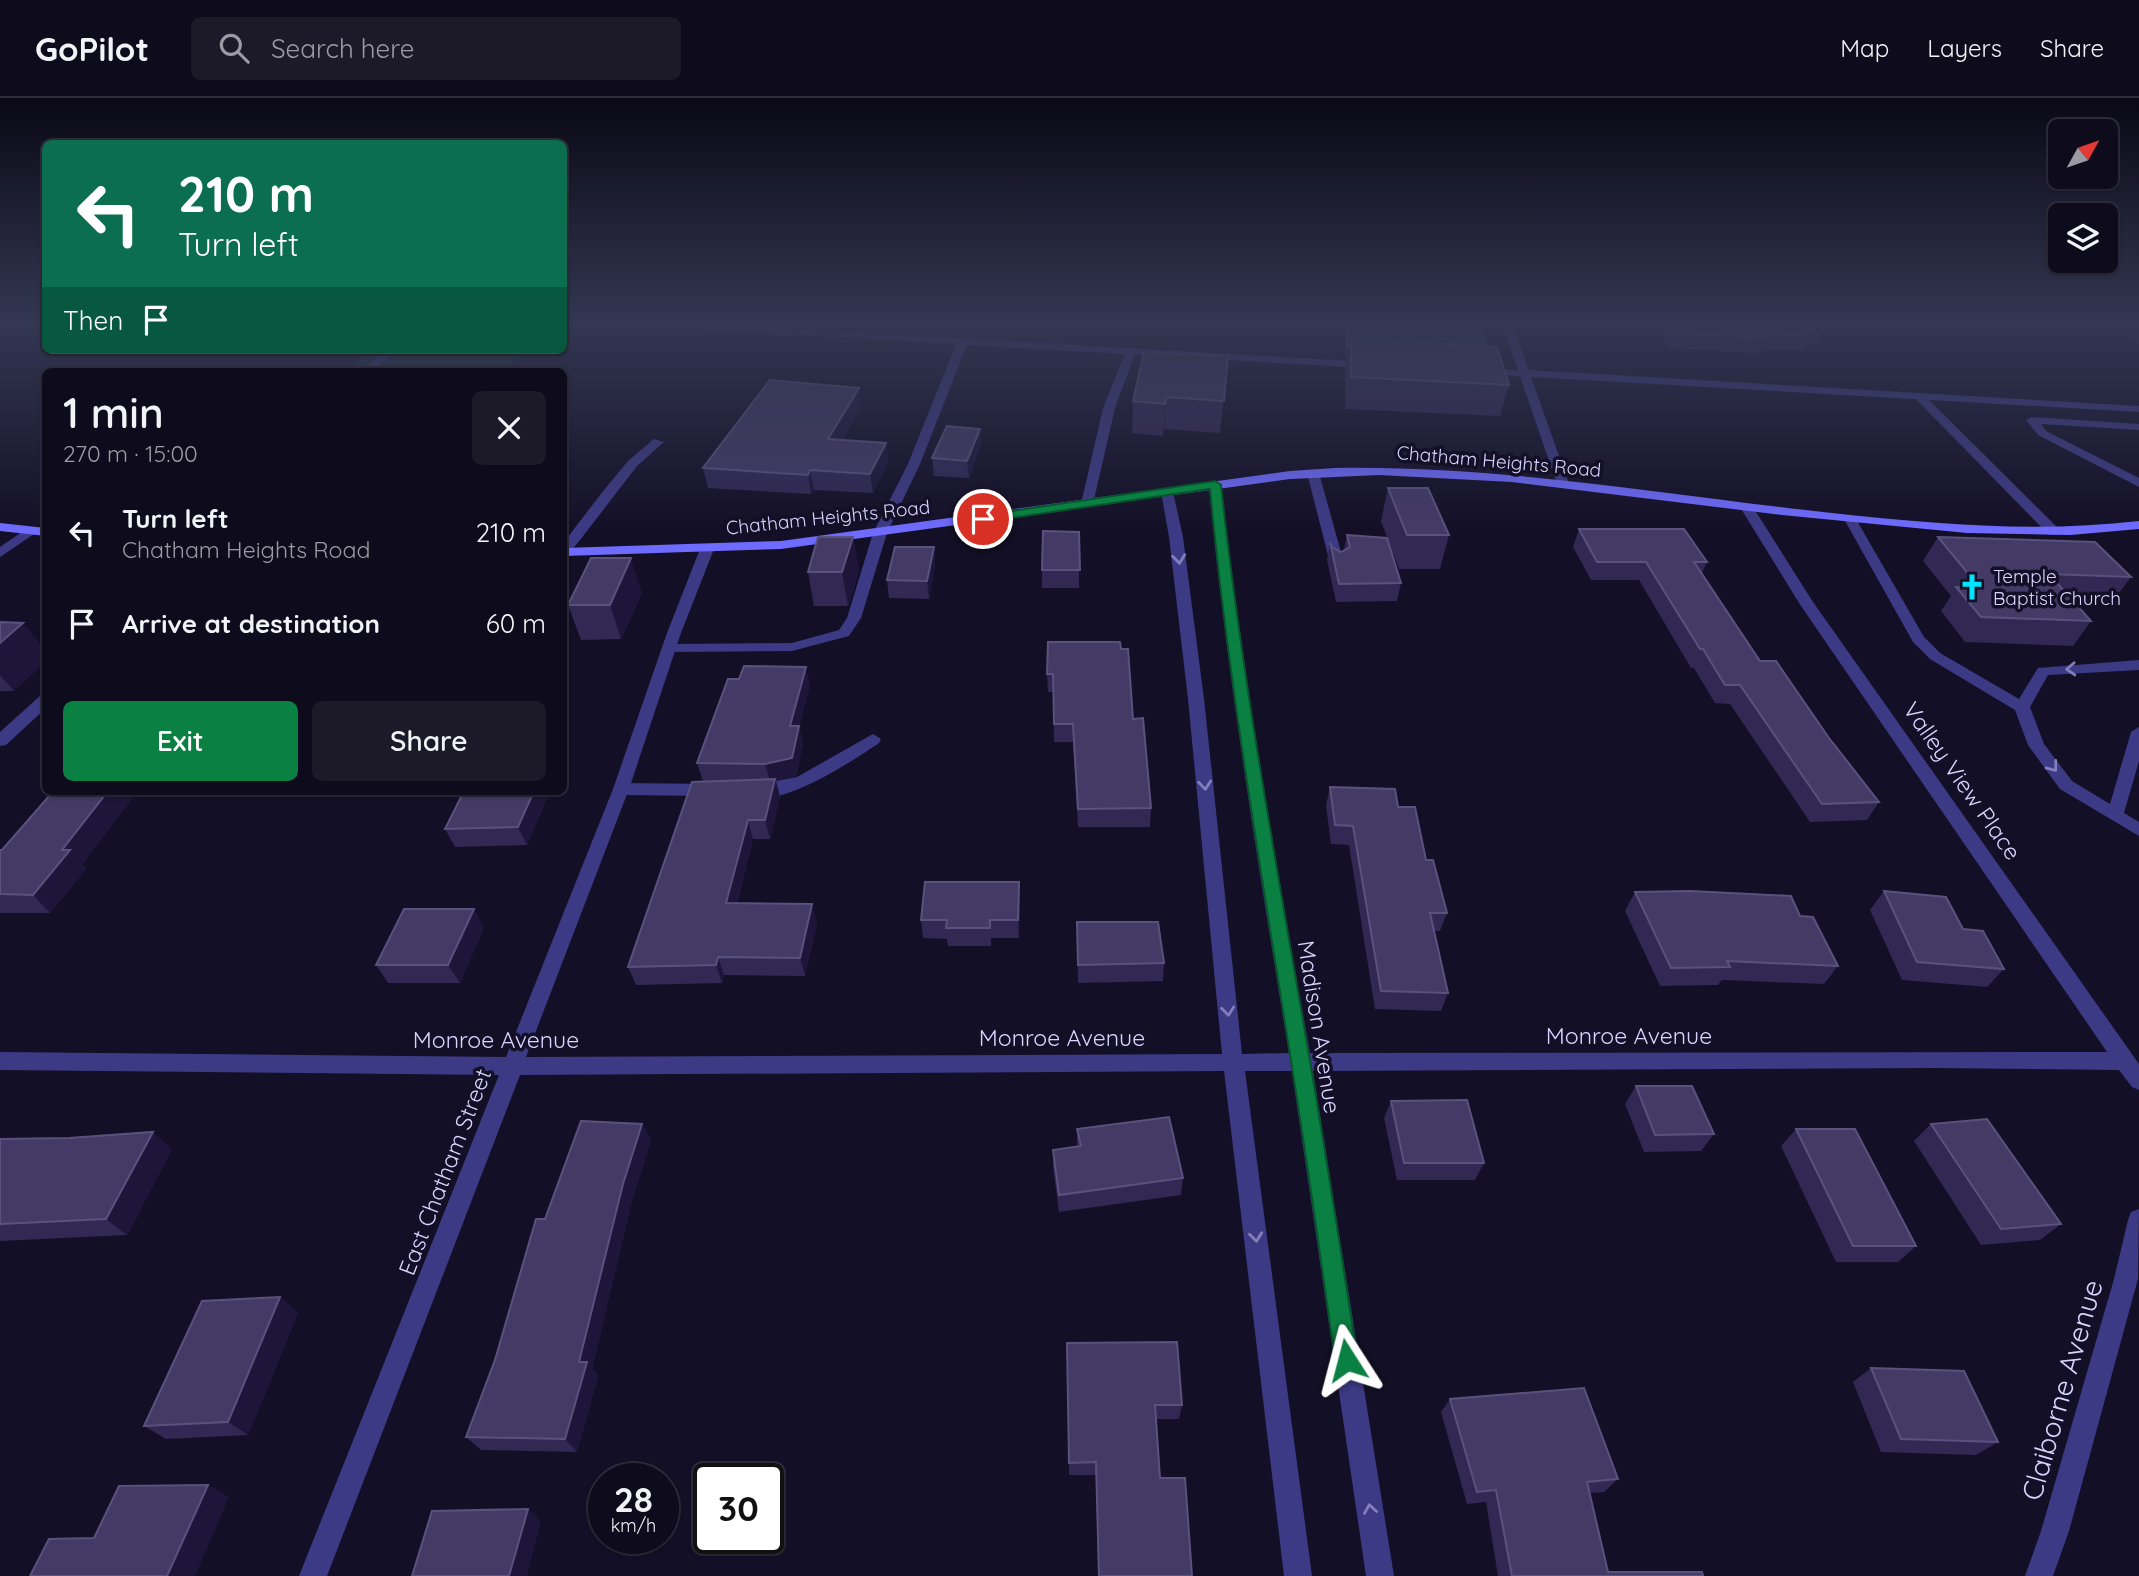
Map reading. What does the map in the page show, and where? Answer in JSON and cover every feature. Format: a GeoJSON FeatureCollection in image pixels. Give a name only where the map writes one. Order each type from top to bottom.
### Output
{"type":"FeatureCollection","features":[{"type":"Feature","properties":{"kind":"main road","name":"Chatham Heights Road"},"geometry":{"type":"LineString","coordinates":[[567,551],[707,550],[781,545],[1313,473],[1429,471],[1563,484],[1850,519],[1992,532],[2054,532],[2139,525]]}},
{"type":"Feature","properties":{"kind":"main road"},"geometry":{"type":"LineString","coordinates":[[0,527],[42,532]]}},
{"type":"Feature","properties":{"kind":"street"},"geometry":{"type":"LineString","coordinates":[[670,648],[792,647],[844,633],[854,618],[880,533],[914,464],[942,393]]}},
{"type":"Feature","properties":{"kind":"street"},"geometry":{"type":"LineString","coordinates":[[1087,504],[1108,408],[1114,393]]}},
{"type":"Feature","properties":{"kind":"street"},"geometry":{"type":"LineString","coordinates":[[1532,393],[1563,484]]}},
{"type":"Feature","properties":{"kind":"street"},"geometry":{"type":"LineString","coordinates":[[1864,393],[2139,409]]}},
{"type":"Feature","properties":{"kind":"street"},"geometry":{"type":"LineString","coordinates":[[1918,396],[2054,532]]}},
{"type":"Feature","properties":{"kind":"street"},"geometry":{"type":"LineString","coordinates":[[2139,427],[2032,420],[2042,433],[2139,483]]}},
{"type":"Feature","properties":{"kind":"street"},"geometry":{"type":"LineString","coordinates":[[567,548],[645,450],[658,442]]}},
{"type":"Feature","properties":{"kind":"street"},"geometry":{"type":"LineString","coordinates":[[1313,473],[1337,563]]}},
{"type":"Feature","properties":{"kind":"street","name":"Madison Avenue"},"geometry":{"type":"LineString","coordinates":[[1215,485],[1229,619],[1255,795],[1301,1062],[1380,1576]]}},
{"type":"Feature","properties":{"kind":"street"},"geometry":{"type":"LineString","coordinates":[[1167,492],[1176,537],[1196,699],[1233,1062],[1298,1576]]}},
{"type":"Feature","properties":{"kind":"street","name":"Valley View Place"},"geometry":{"type":"LineString","coordinates":[[1746,507],[1806,603],[2139,1081]]}},
{"type":"Feature","properties":{"kind":"street"},"geometry":{"type":"LineString","coordinates":[[1850,519],[1918,639],[1935,656],[2022,707],[2036,745],[2066,785],[2139,830]]}},
{"type":"Feature","properties":{"kind":"street"},"geometry":{"type":"LineString","coordinates":[[0,553],[29,531]]}},
{"type":"Feature","properties":{"kind":"street","name":"East Chatham Street"},"geometry":{"type":"LineString","coordinates":[[313,1576],[621,789],[707,550]]}},
{"type":"Feature","properties":{"kind":"street"},"geometry":{"type":"LineString","coordinates":[[2022,707],[2043,671],[2139,665]]}},
{"type":"Feature","properties":{"kind":"street"},"geometry":{"type":"LineString","coordinates":[[0,741],[42,703]]}},
{"type":"Feature","properties":{"kind":"street"},"geometry":{"type":"LineString","coordinates":[[2115,816],[2139,732]]}},
{"type":"Feature","properties":{"kind":"street"},"geometry":{"type":"LineString","coordinates":[[621,789],[770,791],[799,785],[825,773],[873,739]]}},
{"type":"Feature","properties":{"kind":"street","name":"Monroe Avenue"},"geometry":{"type":"LineString","coordinates":[[0,1061],[512,1066],[1934,1059],[2125,1061]]}},
{"type":"Feature","properties":{"kind":"street","name":"Claiborne Avenue"},"geometry":{"type":"LineString","coordinates":[[2039,1576],[2055,1531],[2123,1292],[2139,1220]]}},
{"type":"Feature","properties":{"kind":"building"},"geometry":{"type":"Polygon","coordinates":[[[760,393],[856,393],[828,439],[886,443],[870,474],[810,470],[808,475],[703,468],[760,393]]]}},
{"type":"Feature","properties":{"kind":"building"},"geometry":{"type":"Polygon","coordinates":[[[1135,393],[1225,393],[1224,401],[1166,397],[1165,404],[1133,401],[1135,393]]]}},
{"type":"Feature","properties":{"kind":"building"},"geometry":{"type":"Polygon","coordinates":[[[947,426],[980,429],[967,461],[932,458],[947,426]]]}},
{"type":"Feature","properties":{"kind":"building"},"geometry":{"type":"Polygon","coordinates":[[[1388,488],[1428,488],[1449,535],[1407,535],[1388,488]]]}},
{"type":"Feature","properties":{"kind":"building"},"geometry":{"type":"Polygon","coordinates":[[[1579,529],[1684,529],[1707,562],[1694,562],[1760,661],[1776,661],[1829,738],[1879,802],[1822,804],[1740,685],[1725,685],[1646,562],[1597,562],[1579,529]]]}},
{"type":"Feature","properties":{"kind":"building"},"geometry":{"type":"Polygon","coordinates":[[[1043,531],[1079,532],[1080,570],[1042,570],[1043,531]]]}},
{"type":"Feature","properties":{"kind":"building"},"geometry":{"type":"Polygon","coordinates":[[[1347,535],[1387,538],[1401,583],[1339,584],[1330,542],[1332,547],[1341,552],[1350,547],[1347,535]]]}},
{"type":"Feature","properties":{"kind":"building"},"geometry":{"type":"Polygon","coordinates":[[[818,537],[853,537],[842,572],[808,572],[818,537]]]}},
{"type":"Feature","properties":{"kind":"building"},"geometry":{"type":"Polygon","coordinates":[[[1938,537],[2095,542],[2131,577],[2049,574],[2091,621],[1981,617],[1956,587],[1980,588],[1938,537]]]}},
{"type":"Feature","properties":{"kind":"building"},"geometry":{"type":"Polygon","coordinates":[[[895,547],[934,547],[927,581],[887,580],[895,547]]]}},
{"type":"Feature","properties":{"kind":"building"},"geometry":{"type":"Polygon","coordinates":[[[591,558],[631,558],[610,605],[568,605],[591,558]]]}},
{"type":"Feature","properties":{"kind":"building"},"geometry":{"type":"Polygon","coordinates":[[[0,622],[23,623],[0,643],[0,622]]]}},
{"type":"Feature","properties":{"kind":"building"},"geometry":{"type":"Polygon","coordinates":[[[1048,642],[1120,642],[1121,649],[1128,649],[1133,719],[1143,718],[1151,808],[1078,809],[1073,724],[1054,724],[1053,674],[1047,674],[1048,642]]]}},
{"type":"Feature","properties":{"kind":"building"},"geometry":{"type":"Polygon","coordinates":[[[744,666],[806,667],[790,726],[799,726],[792,758],[765,764],[697,763],[728,679],[739,679],[744,666]]]}},
{"type":"Feature","properties":{"kind":"building"},"geometry":{"type":"Polygon","coordinates":[[[775,779],[765,820],[748,820],[726,903],[812,904],[800,958],[718,957],[716,965],[628,967],[692,782],[775,779]]]}},
{"type":"Feature","properties":{"kind":"building"},"geometry":{"type":"Polygon","coordinates":[[[1330,787],[1395,789],[1398,807],[1415,807],[1426,860],[1433,860],[1447,913],[1430,913],[1448,993],[1381,991],[1353,826],[1335,825],[1330,787]]]}},
{"type":"Feature","properties":{"kind":"building"},"geometry":{"type":"Polygon","coordinates":[[[50,795],[105,795],[62,850],[70,850],[33,895],[0,894],[0,850],[50,795]]]}},
{"type":"Feature","properties":{"kind":"building"},"geometry":{"type":"Polygon","coordinates":[[[462,795],[532,795],[518,827],[445,829],[462,795]]]}},
{"type":"Feature","properties":{"kind":"building"},"geometry":{"type":"Polygon","coordinates":[[[925,882],[1019,882],[1018,920],[990,920],[990,928],[946,928],[947,920],[921,920],[925,882]]]}},
{"type":"Feature","properties":{"kind":"building"},"geometry":{"type":"Polygon","coordinates":[[[1690,891],[1791,896],[1800,916],[1813,917],[1838,966],[1727,961],[1730,967],[1671,968],[1635,892],[1690,891]]]}},
{"type":"Feature","properties":{"kind":"building"},"geometry":{"type":"Polygon","coordinates":[[[1884,891],[1946,897],[1963,929],[1983,931],[2004,969],[1917,962],[1884,891]]]}},
{"type":"Feature","properties":{"kind":"building"},"geometry":{"type":"Polygon","coordinates":[[[404,909],[474,909],[448,965],[376,965],[404,909]]]}},
{"type":"Feature","properties":{"kind":"building"},"geometry":{"type":"Polygon","coordinates":[[[1077,922],[1158,922],[1164,963],[1078,965],[1077,922]]]}},
{"type":"Feature","properties":{"kind":"building"},"geometry":{"type":"Polygon","coordinates":[[[1636,1086],[1692,1086],[1714,1134],[1655,1135],[1636,1086]]]}},
{"type":"Feature","properties":{"kind":"building"},"geometry":{"type":"Polygon","coordinates":[[[1467,1100],[1484,1163],[1404,1163],[1391,1101],[1467,1100]]]}},
{"type":"Feature","properties":{"kind":"building"},"geometry":{"type":"Polygon","coordinates":[[[1169,1117],[1183,1178],[1059,1195],[1053,1150],[1081,1146],[1077,1129],[1169,1117]]]}},
{"type":"Feature","properties":{"kind":"building"},"geometry":{"type":"Polygon","coordinates":[[[1987,1119],[2061,1224],[2001,1229],[1931,1124],[1987,1119]]]}},
{"type":"Feature","properties":{"kind":"building"},"geometry":{"type":"Polygon","coordinates":[[[581,1121],[642,1124],[623,1184],[579,1362],[587,1362],[565,1439],[466,1437],[495,1360],[536,1219],[545,1219],[581,1121]]]}},
{"type":"Feature","properties":{"kind":"building"},"geometry":{"type":"Polygon","coordinates":[[[1796,1129],[1855,1129],[1916,1246],[1853,1246],[1796,1129]]]}},
{"type":"Feature","properties":{"kind":"building"},"geometry":{"type":"Polygon","coordinates":[[[153,1132],[106,1219],[0,1224],[0,1139],[69,1138],[153,1132]]]}},
{"type":"Feature","properties":{"kind":"building"},"geometry":{"type":"Polygon","coordinates":[[[280,1297],[228,1422],[144,1426],[202,1301],[280,1297]]]}},
{"type":"Feature","properties":{"kind":"building"},"geometry":{"type":"Polygon","coordinates":[[[1177,1342],[1182,1405],[1155,1405],[1160,1478],[1185,1478],[1192,1576],[1099,1576],[1096,1462],[1069,1463],[1067,1343],[1177,1342]]]}},
{"type":"Feature","properties":{"kind":"building"},"geometry":{"type":"Polygon","coordinates":[[[1871,1368],[1964,1371],[1998,1442],[1901,1439],[1871,1368]]]}},
{"type":"Feature","properties":{"kind":"building"},"geometry":{"type":"Polygon","coordinates":[[[1584,1388],[1618,1479],[1587,1482],[1608,1572],[1702,1572],[1703,1576],[1512,1576],[1496,1490],[1477,1492],[1450,1399],[1584,1388]]]}},
{"type":"Feature","properties":{"kind":"building"},"geometry":{"type":"Polygon","coordinates":[[[208,1485],[167,1576],[30,1576],[49,1539],[94,1538],[119,1486],[208,1485]]]}},
{"type":"Feature","properties":{"kind":"building"},"geometry":{"type":"Polygon","coordinates":[[[528,1509],[509,1576],[412,1576],[432,1511],[528,1509]]]}},
{"type":"Feature","properties":{"kind":"place","name":"Temple Baptist Church"},"geometry":{"type":"Point","coordinates":[1972,587]}},
{"type":"Feature","properties":{"kind":"route"},"geometry":{"type":"LineString","coordinates":[[983,519],[1215,485],[1229,619],[1255,795],[1301,1062],[1347,1360]]}}]}
